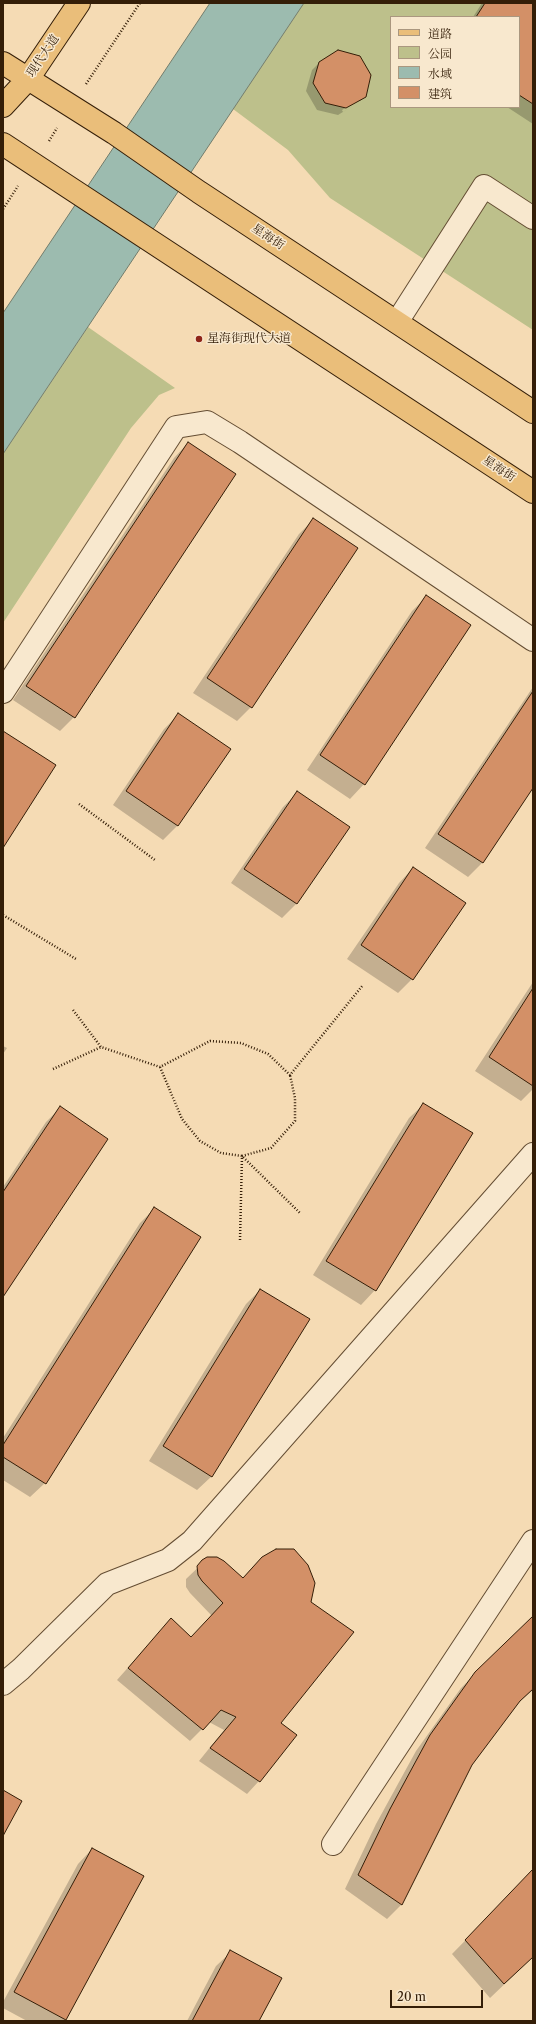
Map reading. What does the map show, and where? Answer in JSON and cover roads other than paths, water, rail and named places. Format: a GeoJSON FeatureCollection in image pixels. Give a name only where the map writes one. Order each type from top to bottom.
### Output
{"type":"FeatureCollection","features":[{"type":"Feature","properties":{"kind":"main road","name":"现代大道"},"geometry":{"type":"LineString","coordinates":[[3,106],[28,79],[79,3]]}},
{"type":"Feature","properties":{"kind":"main road","name":"星海街"},"geometry":{"type":"LineString","coordinates":[[3,63],[114,133],[199,192],[533,412]]}},
{"type":"Feature","properties":{"kind":"main road","name":"星海街"},"geometry":{"type":"LineString","coordinates":[[3,144],[533,492]]}},
{"type":"Feature","properties":{"kind":"street"},"geometry":{"type":"LineString","coordinates":[[397,322],[484,186],[533,218]]}},
{"type":"Feature","properties":{"kind":"street"},"geometry":{"type":"LineString","coordinates":[[3,692],[176,426],[207,422],[240,442],[533,640]]}},
{"type":"Feature","properties":{"kind":"street"},"geometry":{"type":"LineString","coordinates":[[3,1684],[21,1670],[107,1584],[168,1560],[192,1542],[533,1154]]}},
{"type":"Feature","properties":{"kind":"street"},"geometry":{"type":"LineString","coordinates":[[333,1844],[533,1541]]}},
{"type":"Feature","properties":{"kind":"water"},"geometry":{"type":"Polygon","coordinates":[[[210,3],[304,3],[3,454],[3,313],[210,3]]]}},
{"type":"Feature","properties":{"kind":"place","name":"星海街现代大道"},"geometry":{"type":"Point","coordinates":[199,339]}}]}
